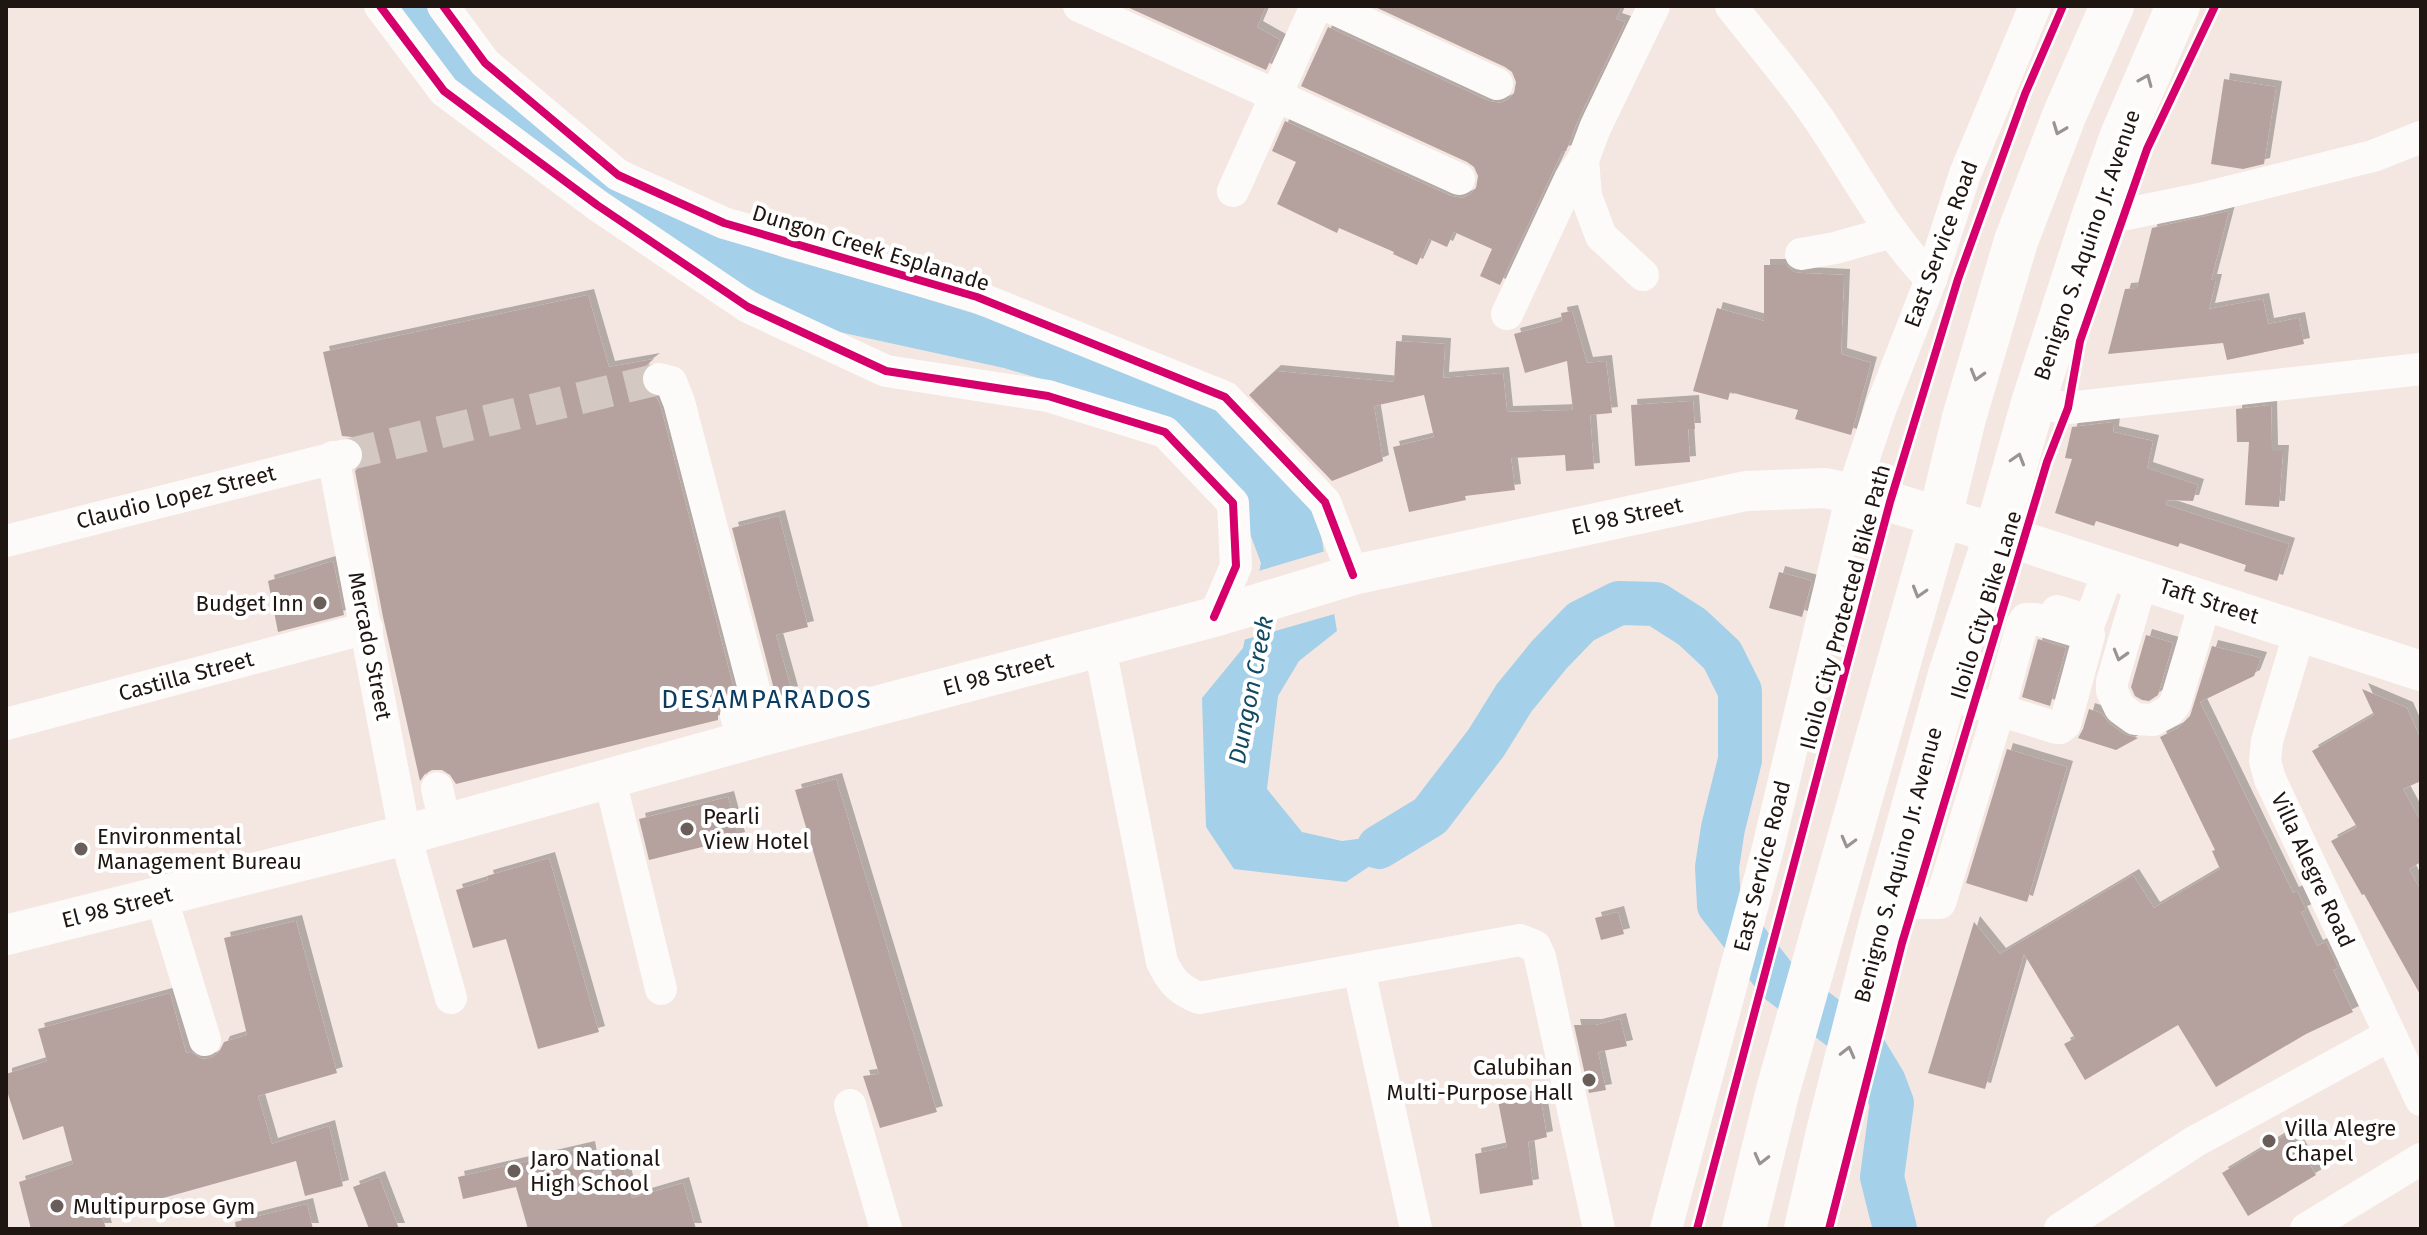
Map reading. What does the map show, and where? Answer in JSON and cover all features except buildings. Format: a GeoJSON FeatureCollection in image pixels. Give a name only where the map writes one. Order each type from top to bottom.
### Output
{"type":"FeatureCollection","features":[{"type":"Feature","properties":{"kind":"highway"},"geometry":{"type":"LineString","coordinates":[[1744,1229],[1778,1090],[2016,241],[2064,116],[2112,6]]}},
{"type":"Feature","properties":{"kind":"highway","name":"Benigno S. Aquino Jr. Avenue"},"geometry":{"type":"LineString","coordinates":[[1806,1229],[1885,911],[1945,693],[1996,534],[2033,403],[2121,138],[2178,6]]}},
{"type":"Feature","properties":{"kind":"main road","name":"El 98 Street"},"geometry":{"type":"LineString","coordinates":[[6,935],[405,835],[441,806],[610,780],[748,730],[1100,648],[1353,575],[1746,491],[1825,488],[1996,534]]}},
{"type":"Feature","properties":{"kind":"main road","name":"Taft Street"},"geometry":{"type":"LineString","coordinates":[[1996,534],[2421,671]]}},
{"type":"Feature","properties":{"kind":"street"},"geometry":{"type":"LineString","coordinates":[[380,6],[444,91],[597,205],[748,307],[886,371],[1048,396],[1165,432],[1233,503],[1236,566],[1214,617]]}},
{"type":"Feature","properties":{"kind":"street","name":"Dungon Creek Esplanade"},"geometry":{"type":"LineString","coordinates":[[443,6],[485,63],[618,175],[724,223],[977,297],[1225,397],[1325,502],[1353,575]]}},
{"type":"Feature","properties":{"kind":"street"},"geometry":{"type":"LineString","coordinates":[[1079,6],[1459,179]]}},
{"type":"Feature","properties":{"kind":"street"},"geometry":{"type":"LineString","coordinates":[[1233,191],[1316,6]]}},
{"type":"Feature","properties":{"kind":"street"},"geometry":{"type":"LineString","coordinates":[[1328,6],[1497,84]]}},
{"type":"Feature","properties":{"kind":"street"},"geometry":{"type":"LineString","coordinates":[[1507,314],[1654,6]]}},
{"type":"Feature","properties":{"kind":"street"},"geometry":{"type":"LineString","coordinates":[[1731,6],[1796,88],[1892,232],[1931,279]]}},
{"type":"Feature","properties":{"kind":"street","name":"East Service Road"},"geometry":{"type":"LineString","coordinates":[[1666,1229],[1768,848],[1852,494],[1880,410],[1931,279],[1965,174],[2035,6]]}},
{"type":"Feature","properties":{"kind":"street"},"geometry":{"type":"LineString","coordinates":[[2092,221],[2200,199],[2373,156],[2421,137]]}},
{"type":"Feature","properties":{"kind":"street"},"geometry":{"type":"LineString","coordinates":[[1583,160],[1586,196],[1601,236],[1643,275]]}},
{"type":"Feature","properties":{"kind":"street"},"geometry":{"type":"LineString","coordinates":[[1801,254],[1892,232]]}},
{"type":"Feature","properties":{"kind":"street"},"geometry":{"type":"LineString","coordinates":[[2033,403],[2068,408],[2421,369]]}},
{"type":"Feature","properties":{"kind":"street"},"geometry":{"type":"LineString","coordinates":[[665,381],[679,402],[748,730]]}},
{"type":"Feature","properties":{"kind":"street","name":"Claudio Lopez Street"},"geometry":{"type":"LineString","coordinates":[[6,541],[340,456]]}},
{"type":"Feature","properties":{"kind":"street","name":"Mercado Street"},"geometry":{"type":"LineString","coordinates":[[340,456],[367,628],[405,835],[451,998]]}},
{"type":"Feature","properties":{"kind":"street"},"geometry":{"type":"LineString","coordinates":[[2125,574],[2112,682],[2115,700],[2135,719],[2153,720],[2175,704],[2206,600]]}},
{"type":"Feature","properties":{"kind":"street"},"geometry":{"type":"LineString","coordinates":[[2036,619],[2041,606],[2090,621],[2125,574]]}},
{"type":"Feature","properties":{"kind":"street"},"geometry":{"type":"LineString","coordinates":[[1885,911],[1914,903],[1940,903],[1999,710],[2022,625],[2026,619],[2036,619],[2089,635],[2063,727],[2057,728],[1999,710],[1945,693]]}},
{"type":"Feature","properties":{"kind":"street","name":"Castilla Street"},"geometry":{"type":"LineString","coordinates":[[6,724],[367,628]]}},
{"type":"Feature","properties":{"kind":"street","name":"Villa Alegre Road"},"geometry":{"type":"LineString","coordinates":[[2300,631],[2267,741],[2265,761],[2270,779],[2421,1100]]}},
{"type":"Feature","properties":{"kind":"street"},"geometry":{"type":"LineString","coordinates":[[1100,648],[1162,962],[1169,979],[1183,992],[1199,998],[1520,940],[1535,946],[1540,957],[1599,1229]]}},
{"type":"Feature","properties":{"kind":"street"},"geometry":{"type":"LineString","coordinates":[[610,780],[661,989]]}},
{"type":"Feature","properties":{"kind":"street"},"geometry":{"type":"LineString","coordinates":[[161,896],[205,1040]]}},
{"type":"Feature","properties":{"kind":"street"},"geometry":{"type":"LineString","coordinates":[[1359,970],[1416,1229]]}},
{"type":"Feature","properties":{"kind":"street"},"geometry":{"type":"LineString","coordinates":[[2060,1229],[2194,1142],[2390,1035]]}},
{"type":"Feature","properties":{"kind":"street"},"geometry":{"type":"LineString","coordinates":[[850,1105],[886,1229]]}},
{"type":"Feature","properties":{"kind":"street"},"geometry":{"type":"LineString","coordinates":[[2306,1229],[2421,1159]]}},
{"type":"Feature","properties":{"kind":"water"},"geometry":{"type":"Polygon","coordinates":[[[391,6],[431,6],[624,189],[781,257],[998,321],[1208,401],[1316,504],[1337,631],[1299,661],[1278,696],[1267,789],[1302,832],[1342,841],[1388,835],[1430,816],[1382,858],[1346,882],[1234,869],[1206,827],[1202,698],[1243,648],[1261,563],[1237,499],[1165,416],[1004,368],[821,328],[682,251],[449,83],[391,6]]]}},
{"type":"Feature","properties":{"kind":"pier"},"geometry":{"type":"Polygon","coordinates":[[[1329,550],[1338,613],[1240,641],[1255,572],[1329,550]]]}},
{"type":"Feature","properties":{"kind":"waterway","name":"Dungon Creek"},"geometry":{"type":"LineString","coordinates":[[1379,847],[1430,816],[1486,743],[1514,698],[1581,622],[1619,603],[1656,604],[1692,627],[1722,655],[1740,691],[1740,760],[1717,867],[1719,905],[1779,982],[1861,1044],[1884,1082],[1892,1103],[1882,1177],[1895,1229]]}},
{"type":"Feature","properties":{"kind":"tunnel"},"geometry":{"type":"LineString","coordinates":[[346,455],[659,379]]}},
{"type":"Feature","properties":{"kind":"cycle path"},"geometry":{"type":"LineString","coordinates":[[380,6],[444,91],[597,205],[748,307],[886,371],[1048,396],[1165,432],[1233,503],[1236,566],[1214,617]]}},
{"type":"Feature","properties":{"kind":"cycle path"},"geometry":{"type":"LineString","coordinates":[[443,6],[485,63],[618,175],[724,223],[977,297],[1225,397],[1325,502],[1353,575]]}},
{"type":"Feature","properties":{"kind":"cycle path","name":"Iloilo City Protected Bike Path"},"geometry":{"type":"LineString","coordinates":[[1697,1229],[1890,502],[1958,279],[2025,94],[2063,6]]}},
{"type":"Feature","properties":{"kind":"cycle path","name":"Iloilo City Bike Lane"},"geometry":{"type":"LineString","coordinates":[[1829,1229],[1902,943],[2047,462],[2068,408],[2080,341],[2147,149],[2215,6]]}},
{"type":"Feature","properties":{"kind":"place","name":"Budget Inn"},"geometry":{"type":"Point","coordinates":[320,603]}},
{"type":"Feature","properties":{"kind":"place","name":"Pearli View Hotel"},"geometry":{"type":"Point","coordinates":[687,829]}},
{"type":"Feature","properties":{"kind":"place","name":"Environmental Management Bureau"},"geometry":{"type":"Point","coordinates":[81,849]}},
{"type":"Feature","properties":{"kind":"place","name":"Calubihan Multi-Purpose Hall"},"geometry":{"type":"Point","coordinates":[1589,1080]}},
{"type":"Feature","properties":{"kind":"place","name":"Villa Alegre Chapel"},"geometry":{"type":"Point","coordinates":[2269,1141]}},
{"type":"Feature","properties":{"kind":"place","name":"Jaro National High School"},"geometry":{"type":"Point","coordinates":[514,1171]}},
{"type":"Feature","properties":{"kind":"place","name":"Multipurpose Gym"},"geometry":{"type":"Point","coordinates":[57,1206]}},
{"type":"Feature","properties":{"kind":"district","name":"DESAMPARADOS"},"geometry":{"type":"Point","coordinates":[767,699]}}]}
